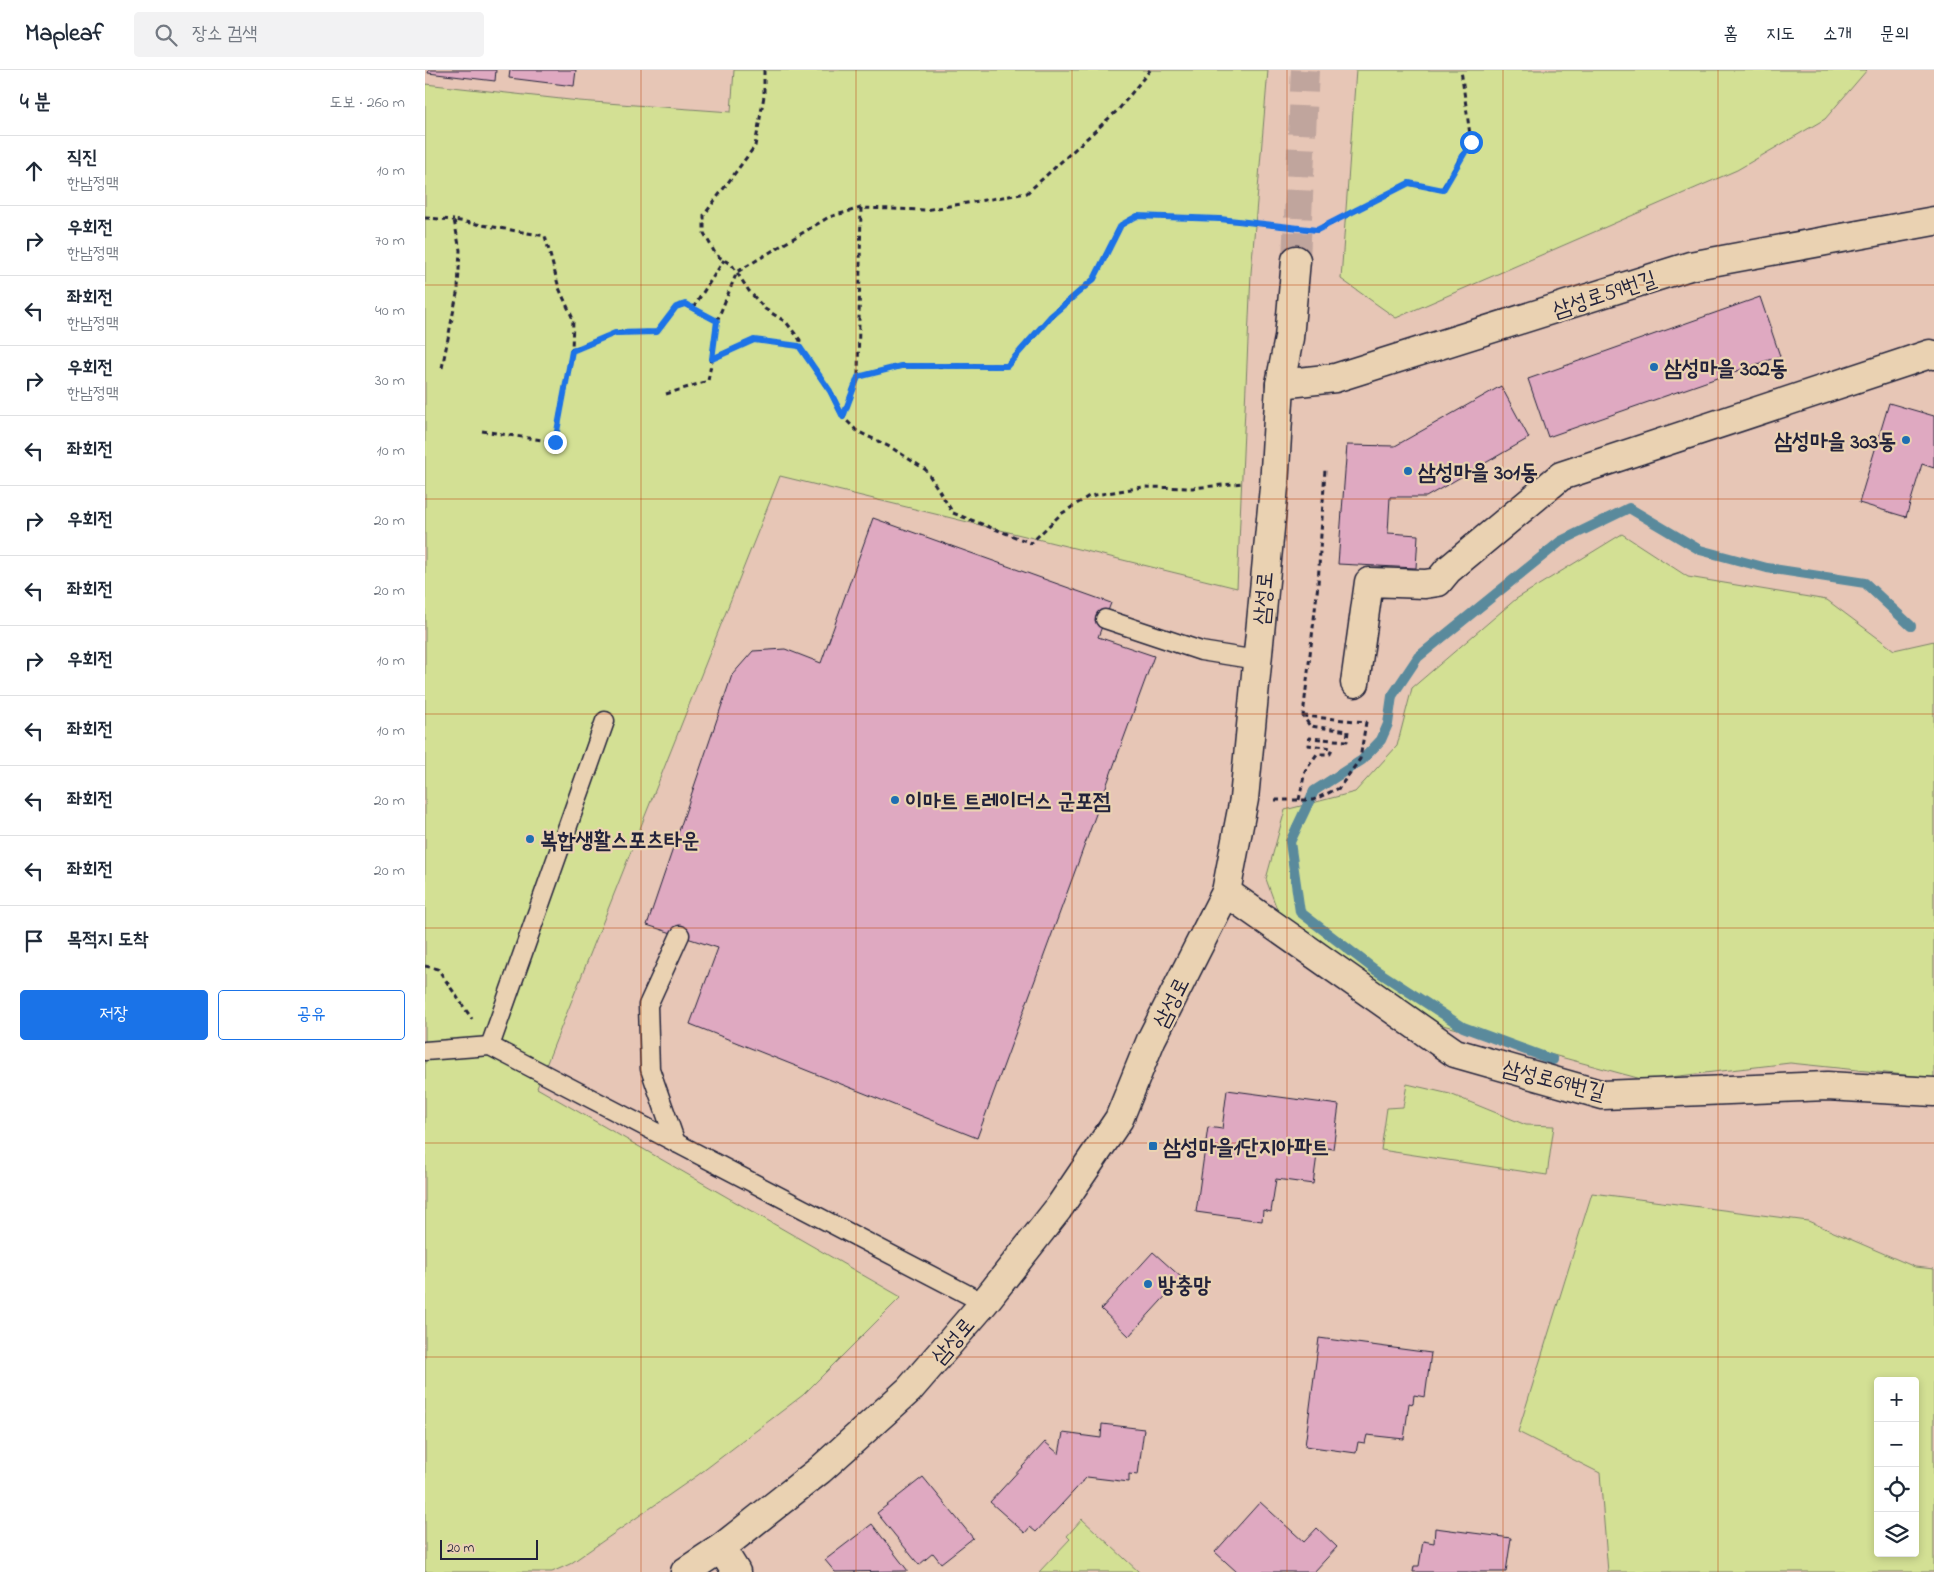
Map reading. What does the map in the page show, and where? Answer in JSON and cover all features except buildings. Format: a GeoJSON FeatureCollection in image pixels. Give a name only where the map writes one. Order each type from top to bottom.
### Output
{"type":"FeatureCollection","features":[{"type":"Feature","properties":{"kind":"street","name":"삼성로59번길"},"geometry":{"type":"LineString","coordinates":[[1279,384],[1335,378],[1690,266],[1934,221]]}},
{"type":"Feature","properties":{"kind":"street","name":"삼성로"},"geometry":{"type":"LineString","coordinates":[[685,1572],[721,1548],[820,1470],[909,1390],[984,1303],[1058,1209],[1119,1119],[1151,1040],[1226,892],[1244,799],[1274,487],[1279,384],[1289,338],[1295,260]]}},
{"type":"Feature","properties":{"kind":"street"},"geometry":{"type":"LineString","coordinates":[[1355,684],[1369,582],[1425,584],[1438,582],[1448,570],[1561,476],[1934,354]]}},
{"type":"Feature","properties":{"kind":"street","name":"삼성로69번길"},"geometry":{"type":"LineString","coordinates":[[1226,892],[1455,1053],[1585,1090],[1603,1095],[1827,1086],[1934,1092]]}},
{"type":"Feature","properties":{"kind":"street"},"geometry":{"type":"LineString","coordinates":[[721,1548],[736,1572]]}},
{"type":"Feature","properties":{"kind":"lane"},"geometry":{"type":"LineString","coordinates":[[1105,619],[1201,651],[1257,660]]}},
{"type":"Feature","properties":{"kind":"lane"},"geometry":{"type":"LineString","coordinates":[[490,1046],[605,722]]}},
{"type":"Feature","properties":{"kind":"lane"},"geometry":{"type":"LineString","coordinates":[[676,1143],[650,1069],[648,1005],[680,935]]}},
{"type":"Feature","properties":{"kind":"lane"},"geometry":{"type":"LineString","coordinates":[[425,1051],[490,1046],[984,1303]]}},
{"type":"Feature","properties":{"kind":"path"},"geometry":{"type":"LineString","coordinates":[[764,70],[764,96],[755,146],[704,215],[704,233],[716,255],[732,265],[749,291],[765,309],[786,322],[800,340],[799,346],[830,391],[843,417],[857,431],[892,448],[926,470],[953,513],[1031,543],[1061,514],[1089,496],[1143,487],[1192,488],[1243,484],[1274,487]]}},
{"type":"Feature","properties":{"kind":"path"},"geometry":{"type":"LineString","coordinates":[[666,394],[708,381],[717,321],[737,272],[829,217],[861,208],[925,210],[1027,193],[1119,109],[1150,70]]}},
{"type":"Feature","properties":{"kind":"path"},"geometry":{"type":"LineString","coordinates":[[858,377],[901,366],[1007,366],[1051,316],[1094,279],[1121,225],[1137,216],[1220,219],[1317,230],[1409,183],[1443,190],[1471,142],[1461,70]]}},
{"type":"Feature","properties":{"kind":"path"},"geometry":{"type":"LineString","coordinates":[[843,417],[858,377],[861,208]]}},
{"type":"Feature","properties":{"kind":"path"},"geometry":{"type":"LineString","coordinates":[[425,218],[454,220],[545,236],[559,288],[573,319],[572,351],[555,442],[482,431]]}},
{"type":"Feature","properties":{"kind":"path"},"geometry":{"type":"LineString","coordinates":[[442,368],[458,289],[460,250],[454,220]]}},
{"type":"Feature","properties":{"kind":"path"},"geometry":{"type":"LineString","coordinates":[[693,308],[724,260]]}},
{"type":"Feature","properties":{"kind":"path"},"geometry":{"type":"LineString","coordinates":[[572,351],[615,333],[657,332],[676,307],[685,304],[717,321]]}},
{"type":"Feature","properties":{"kind":"path"},"geometry":{"type":"LineString","coordinates":[[712,359],[754,340],[799,346]]}},
{"type":"Feature","properties":{"kind":"path"},"geometry":{"type":"LineString","coordinates":[[1303,716],[1366,722],[1360,760],[1339,788],[1313,800],[1299,800],[1305,771],[1317,754],[1330,754],[1332,748],[1308,746],[1309,738],[1347,741],[1348,731],[1310,726],[1303,716],[1318,584],[1325,468]]}},
{"type":"Feature","properties":{"kind":"path"},"geometry":{"type":"LineString","coordinates":[[425,966],[438,969],[490,1046]]}},
{"type":"Feature","properties":{"kind":"green space","name":"복합생활스포츠타운"},"geometry":{"type":"Polygon","coordinates":[[[734,70],[1268,70],[1251,273],[1237,588],[780,476],[537,1088],[901,1297],[803,1395],[698,1475],[570,1564],[552,1572],[425,1572],[425,84],[579,101],[731,112],[734,70]]]}},
{"type":"Feature","properties":{"kind":"green space"},"geometry":{"type":"Polygon","coordinates":[[[1356,70],[1867,70],[1825,119],[1737,170],[1396,318],[1341,279],[1356,70]]]}},
{"type":"Feature","properties":{"kind":"green space"},"geometry":{"type":"Polygon","coordinates":[[[1622,534],[1688,577],[1827,600],[1894,650],[1934,641],[1934,1078],[1790,1063],[1645,1080],[1428,1021],[1282,923],[1266,879],[1285,810],[1355,792],[1397,746],[1412,688],[1516,599],[1622,534]]]}},
{"type":"Feature","properties":{"kind":"green space"},"geometry":{"type":"Polygon","coordinates":[[[1407,1084],[1450,1094],[1526,1125],[1554,1126],[1547,1175],[1381,1150],[1387,1108],[1403,1107],[1407,1084]]]}},
{"type":"Feature","properties":{"kind":"green space"},"geometry":{"type":"Polygon","coordinates":[[[1592,1193],[1808,1221],[1915,1267],[1934,1269],[1934,1572],[1608,1572],[1600,1473],[1518,1432],[1592,1193]]]}},
{"type":"Feature","properties":{"kind":"green space"},"geometry":{"type":"Polygon","coordinates":[[[1082,1519],[1139,1572],[1039,1572],[1070,1539],[1067,1536],[1082,1519]]]}},
{"type":"Feature","properties":{"kind":"waterway"},"geometry":{"type":"LineString","coordinates":[[1553,1060],[1463,1027],[1374,969],[1300,912],[1290,842],[1314,791],[1362,760],[1381,740],[1388,724],[1392,696],[1418,657],[1561,541],[1629,508],[1700,550],[1767,568],[1865,583],[1911,626]]}},
{"type":"Feature","properties":{"kind":"tunnel"},"geometry":{"type":"LineString","coordinates":[[1296,260],[1305,70]]}},
{"type":"Feature","properties":{"kind":"place","name":"삼성마을 302동"},"geometry":{"type":"Point","coordinates":[1654,367]}},
{"type":"Feature","properties":{"kind":"place","name":"삼성마을 303동"},"geometry":{"type":"Point","coordinates":[1906,440]}},
{"type":"Feature","properties":{"kind":"place","name":"삼성마을 301동"},"geometry":{"type":"Point","coordinates":[1408,471]}},
{"type":"Feature","properties":{"kind":"place","name":"이마트 트레이더스 군포점"},"geometry":{"type":"Point","coordinates":[895,800]}},
{"type":"Feature","properties":{"kind":"place","name":"복합생활스포츠타운"},"geometry":{"type":"Point","coordinates":[530,839]}},
{"type":"Feature","properties":{"kind":"place","name":"삼성마을1단지아파트"},"geometry":{"type":"Point","coordinates":[1153,1146]}},
{"type":"Feature","properties":{"kind":"place","name":"방충망"},"geometry":{"type":"Point","coordinates":[1148,1284]}},
{"type":"Feature","properties":{"kind":"route"},"geometry":{"type":"LineString","coordinates":[[555,442],[572,351],[615,333],[657,332],[676,307],[685,304],[717,321],[712,359],[754,340],[799,346],[830,391],[843,417],[854,392],[858,377],[901,366],[1007,366],[1051,316],[1094,279],[1121,225],[1137,216],[1220,219],[1317,230],[1409,183],[1443,190],[1471,142]]}}]}
